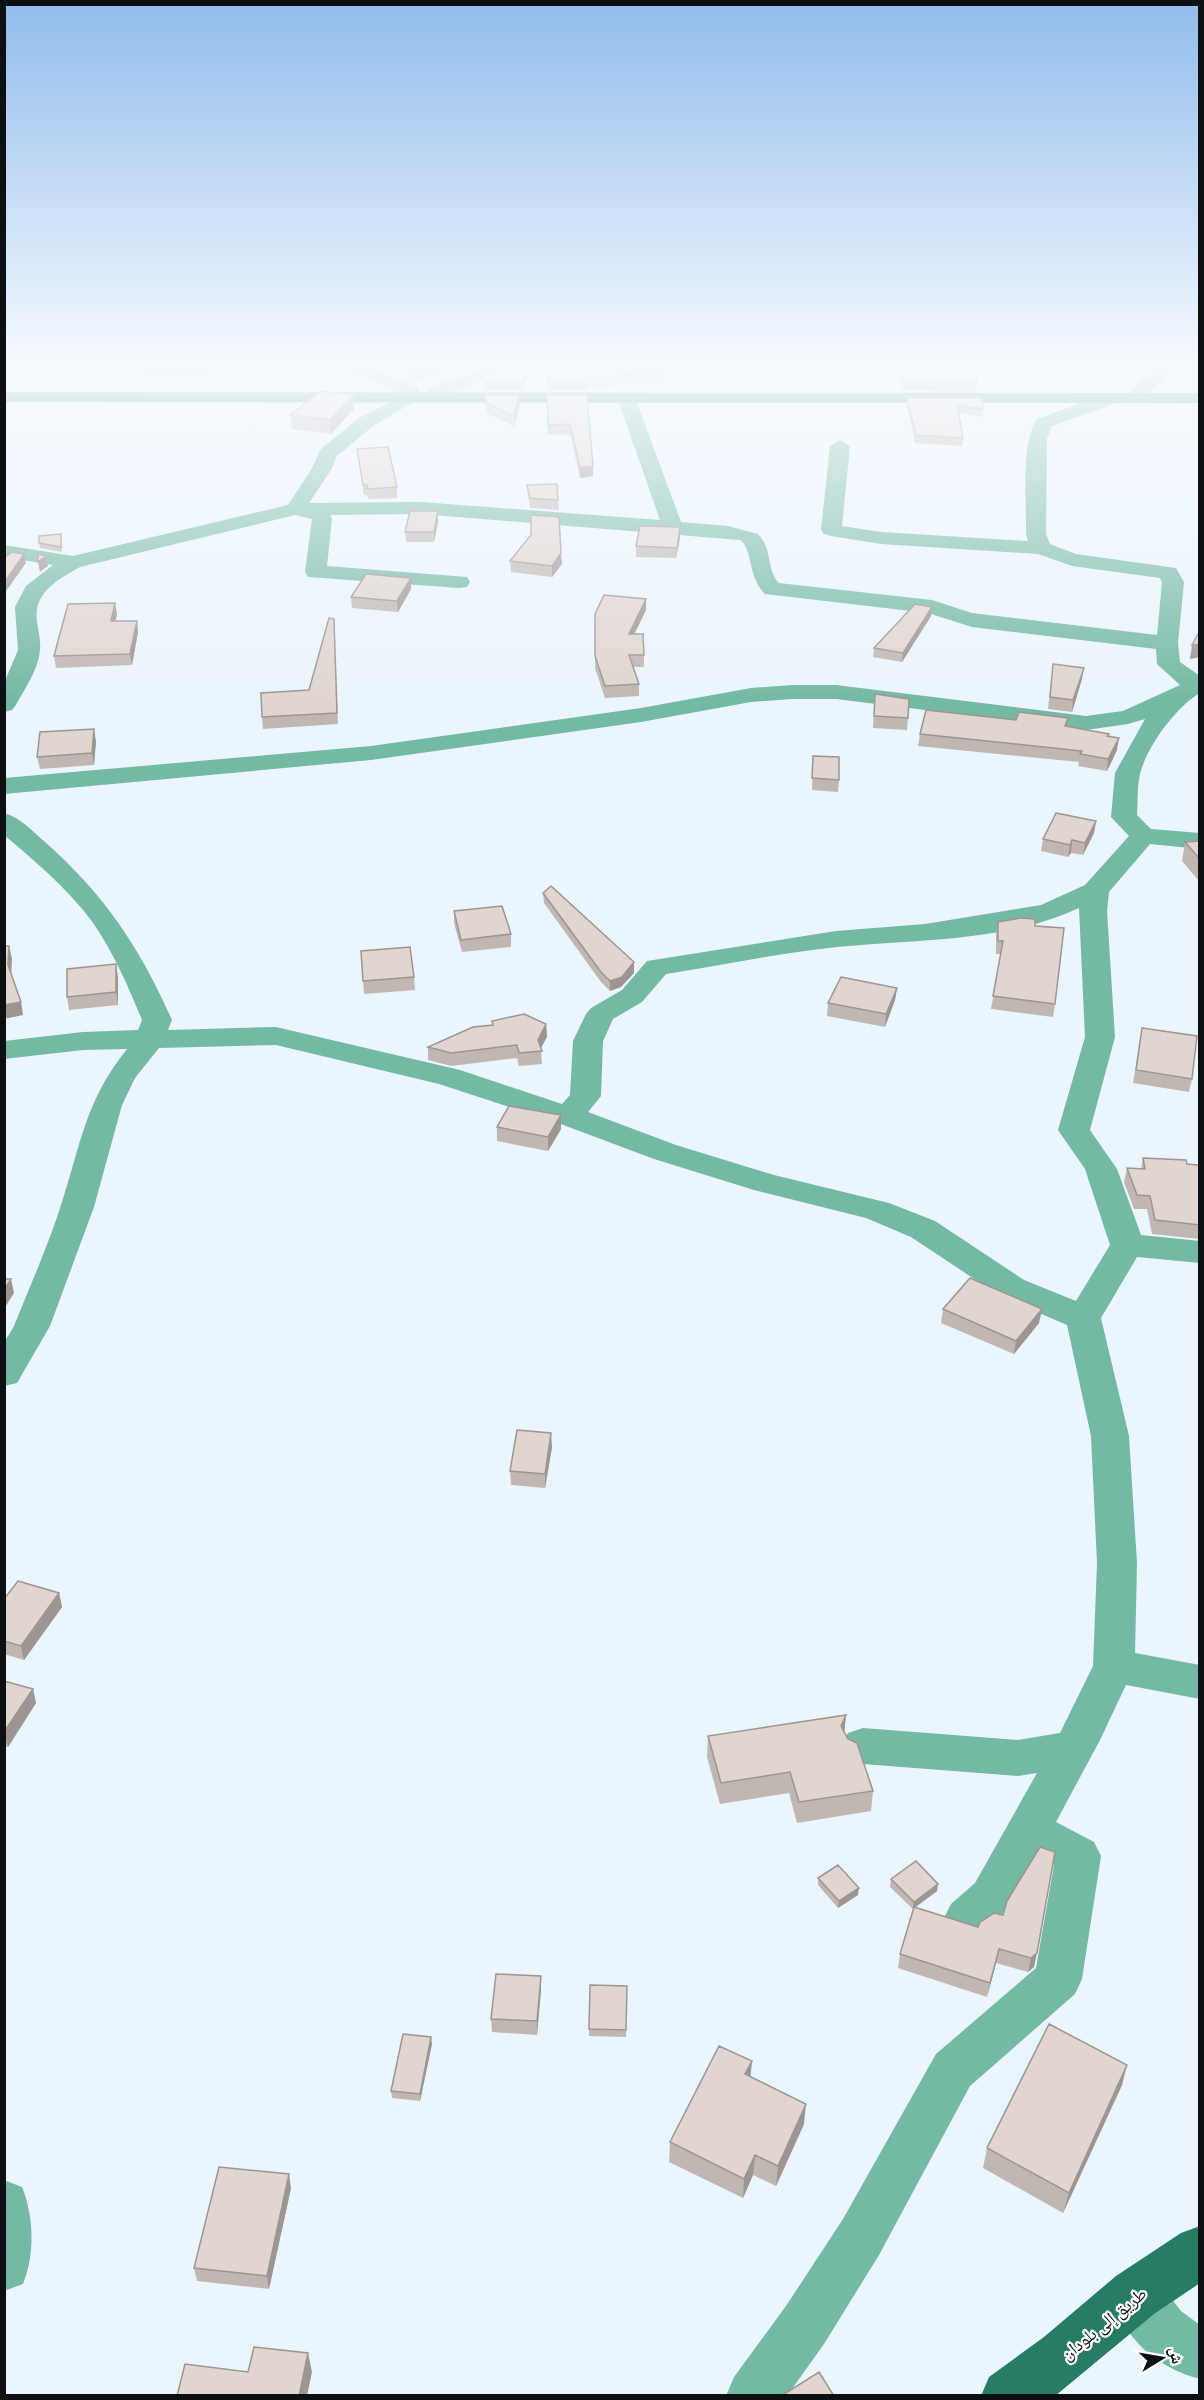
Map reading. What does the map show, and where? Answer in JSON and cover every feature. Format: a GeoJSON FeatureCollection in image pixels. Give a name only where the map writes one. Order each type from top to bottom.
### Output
{"type":"FeatureCollection","features":[{"type":"Feature","properties":{"kind":"main road","name":"طريق إلى بلودان"},"geometry":{"type":"LineString","coordinates":[[1008,2396],[1063,2356],[1135,2295],[1200,2252]]}},
{"type":"Feature","properties":{"kind":"street"},"geometry":{"type":"LineString","coordinates":[[296,510],[317,477]]}},
{"type":"Feature","properties":{"kind":"street"},"geometry":{"type":"LineString","coordinates":[[654,477],[673,529]]}},
{"type":"Feature","properties":{"kind":"street"},"geometry":{"type":"LineString","coordinates":[[837,477],[831,530],[881,538],[1041,548],[1072,560],[1168,573],[1173,582],[1167,643],[1169,664],[1191,687]]}},
{"type":"Feature","properties":{"kind":"street"},"geometry":{"type":"LineString","coordinates":[[1037,477],[1035,534],[1041,548]]}},
{"type":"Feature","properties":{"kind":"street"},"geometry":{"type":"LineString","coordinates":[[4,705],[20,677],[29,650],[25,616],[32,591],[46,578],[73,562],[296,510],[421,508],[715,531],[750,537],[757,546],[760,571],[765,583],[774,589],[932,607],[972,620],[1167,643]]}},
{"type":"Feature","properties":{"kind":"street"},"geometry":{"type":"LineString","coordinates":[[296,510],[318,514],[322,518],[316,572],[459,582]]}},
{"type":"Feature","properties":{"kind":"street"},"geometry":{"type":"LineString","coordinates":[[4,551],[73,562]]}},
{"type":"Feature","properties":{"kind":"street"},"geometry":{"type":"LineString","coordinates":[[4,786],[371,753],[641,715],[751,695],[836,692],[1086,723],[1128,717],[1191,687]]}},
{"type":"Feature","properties":{"kind":"street"},"geometry":{"type":"LineString","coordinates":[[1191,687],[1153,724],[1128,773],[1124,817],[1143,837],[1200,842]]}},
{"type":"Feature","properties":{"kind":"street"},"geometry":{"type":"LineString","coordinates":[[4,821],[37,848],[99,912],[137,975],[157,1020],[150,1039],[122,1076],[106,1105],[77,1207],[32,1326],[4,1374]]}},
{"type":"Feature","properties":{"kind":"street"},"geometry":{"type":"LineString","coordinates":[[569,1116],[585,1096],[588,1041],[601,1014],[632,996],[657,967],[836,939],[925,932],[1000,922],[1049,912],[1095,891],[1143,837]]}},
{"type":"Feature","properties":{"kind":"street"},"geometry":{"type":"LineString","coordinates":[[967,1918],[992,1897],[1073,1749],[1114,1666],[1117,1563],[1110,1437],[1083,1318],[1127,1245],[1101,1169],[1074,1130],[1100,1037],[1093,911],[1095,891]]}},
{"type":"Feature","properties":{"kind":"street"},"geometry":{"type":"LineString","coordinates":[[4,1050],[83,1041],[276,1036],[449,1077],[569,1116],[665,1152],[755,1180],[877,1210],[923,1229],[1012,1288],[1083,1318]]}},
{"type":"Feature","properties":{"kind":"street"},"geometry":{"type":"LineString","coordinates":[[1127,1245],[1200,1252]]}},
{"type":"Feature","properties":{"kind":"street"},"geometry":{"type":"LineString","coordinates":[[1114,1666],[1200,1682]]}},
{"type":"Feature","properties":{"kind":"street"},"geometry":{"type":"LineString","coordinates":[[863,1746],[1018,1758],[1073,1749]]}},
{"type":"Feature","properties":{"kind":"street"},"geometry":{"type":"LineString","coordinates":[[753,2396],[805,2325],[861,2237],[953,2070],[1058,1979],[1078,1856],[1030,1830]]}},
{"type":"Feature","properties":{"kind":"street"},"geometry":{"type":"LineString","coordinates":[[4,2205],[4,2265]]}},
{"type":"Feature","properties":{"kind":"street"},"geometry":{"type":"LineString","coordinates":[[1135,2295],[1158,2327],[1188,2350],[1200,2352]]}},
{"type":"Feature","properties":{"kind":"building"},"geometry":{"type":"Polygon","coordinates":[[[362,477],[395,477],[397,487],[367,489],[367,485],[363,485],[362,477]]]}},
{"type":"Feature","properties":{"kind":"building"},"geometry":{"type":"Polygon","coordinates":[[[557,484],[558,500],[530,498],[527,485],[557,484]]]}},
{"type":"Feature","properties":{"kind":"building"},"geometry":{"type":"Polygon","coordinates":[[[410,511],[438,511],[434,532],[405,532],[410,511]]]}},
{"type":"Feature","properties":{"kind":"building"},"geometry":{"type":"Polygon","coordinates":[[[531,515],[559,517],[561,553],[552,566],[510,561],[531,535],[531,515]]]}},
{"type":"Feature","properties":{"kind":"building"},"geometry":{"type":"Polygon","coordinates":[[[640,526],[680,527],[677,548],[636,546],[640,526]]]}},
{"type":"Feature","properties":{"kind":"building"},"geometry":{"type":"Polygon","coordinates":[[[61,534],[61,547],[39,543],[39,536],[61,534]]]}},
{"type":"Feature","properties":{"kind":"building"},"geometry":{"type":"Polygon","coordinates":[[[12,552],[24,554],[4,583],[4,558],[12,552]]]}},
{"type":"Feature","properties":{"kind":"building"},"geometry":{"type":"Polygon","coordinates":[[[38,554],[46,556],[38,562],[38,554]]]}},
{"type":"Feature","properties":{"kind":"building"},"geometry":{"type":"Polygon","coordinates":[[[366,574],[411,578],[397,601],[351,597],[366,574]]]}},
{"type":"Feature","properties":{"kind":"building"},"geometry":{"type":"Polygon","coordinates":[[[604,595],[646,599],[629,634],[643,634],[644,655],[629,655],[639,684],[605,686],[595,656],[595,614],[604,595]]]}},
{"type":"Feature","properties":{"kind":"building"},"geometry":{"type":"Polygon","coordinates":[[[115,603],[111,621],[137,621],[130,654],[54,656],[68,604],[115,603]]]}},
{"type":"Feature","properties":{"kind":"building"},"geometry":{"type":"Polygon","coordinates":[[[915,604],[932,607],[903,653],[874,648],[915,604]]]}},
{"type":"Feature","properties":{"kind":"building"},"geometry":{"type":"Polygon","coordinates":[[[329,618],[334,619],[337,713],[262,717],[261,693],[309,690],[329,618]]]}},
{"type":"Feature","properties":{"kind":"building"},"geometry":{"type":"Polygon","coordinates":[[[1200,630],[1200,644],[1192,645],[1200,630]]]}},
{"type":"Feature","properties":{"kind":"building"},"geometry":{"type":"Polygon","coordinates":[[[1053,664],[1084,668],[1073,700],[1050,697],[1053,664]]]}},
{"type":"Feature","properties":{"kind":"building"},"geometry":{"type":"Polygon","coordinates":[[[875,694],[909,699],[908,718],[874,716],[875,694]]]}},
{"type":"Feature","properties":{"kind":"building"},"geometry":{"type":"Polygon","coordinates":[[[926,710],[1016,720],[1019,712],[1068,718],[1065,726],[1119,738],[1108,759],[1080,754],[1082,751],[920,734],[926,710]]]}},
{"type":"Feature","properties":{"kind":"building"},"geometry":{"type":"Polygon","coordinates":[[[94,729],[92,753],[37,757],[40,732],[94,729]]]}},
{"type":"Feature","properties":{"kind":"building"},"geometry":{"type":"Polygon","coordinates":[[[813,756],[839,757],[839,780],[812,778],[813,756]]]}},
{"type":"Feature","properties":{"kind":"building"},"geometry":{"type":"Polygon","coordinates":[[[1056,813],[1096,821],[1085,843],[1072,840],[1070,845],[1043,839],[1056,813]]]}},
{"type":"Feature","properties":{"kind":"building"},"geometry":{"type":"Polygon","coordinates":[[[1200,841],[1200,859],[1185,842],[1200,841]]]}},
{"type":"Feature","properties":{"kind":"building"},"geometry":{"type":"Polygon","coordinates":[[[551,886],[634,962],[622,977],[610,981],[601,972],[543,893],[551,886]]]}},
{"type":"Feature","properties":{"kind":"building"},"geometry":{"type":"Polygon","coordinates":[[[502,906],[511,934],[461,940],[454,911],[502,906]]]}},
{"type":"Feature","properties":{"kind":"building"},"geometry":{"type":"Polygon","coordinates":[[[1020,918],[1035,919],[1035,926],[1064,928],[1055,1004],[993,996],[1003,941],[998,941],[998,922],[1020,918]]]}},
{"type":"Feature","properties":{"kind":"building"},"geometry":{"type":"Polygon","coordinates":[[[4,946],[9,946],[8,965],[21,1002],[4,1005],[4,946]]]}},
{"type":"Feature","properties":{"kind":"building"},"geometry":{"type":"Polygon","coordinates":[[[410,947],[414,977],[363,981],[361,951],[410,947]]]}},
{"type":"Feature","properties":{"kind":"building"},"geometry":{"type":"Polygon","coordinates":[[[116,964],[116,992],[67,997],[67,969],[116,964]]]}},
{"type":"Feature","properties":{"kind":"building"},"geometry":{"type":"Polygon","coordinates":[[[841,977],[897,988],[886,1014],[828,1003],[841,977]]]}},
{"type":"Feature","properties":{"kind":"building"},"geometry":{"type":"Polygon","coordinates":[[[524,1014],[546,1024],[538,1040],[542,1051],[519,1053],[517,1045],[451,1053],[428,1047],[473,1027],[493,1025],[492,1021],[524,1014]]]}},
{"type":"Feature","properties":{"kind":"building"},"geometry":{"type":"Polygon","coordinates":[[[1142,1028],[1197,1036],[1192,1079],[1136,1070],[1142,1028]]]}},
{"type":"Feature","properties":{"kind":"building"},"geometry":{"type":"Polygon","coordinates":[[[509,1106],[561,1115],[548,1137],[497,1127],[509,1106]]]}},
{"type":"Feature","properties":{"kind":"building"},"geometry":{"type":"Polygon","coordinates":[[[1143,1158],[1186,1160],[1187,1164],[1198,1165],[1200,1169],[1200,1225],[1155,1220],[1150,1196],[1137,1195],[1127,1168],[1145,1169],[1143,1158]]]}},
{"type":"Feature","properties":{"kind":"building"},"geometry":{"type":"Polygon","coordinates":[[[970,1278],[1042,1309],[1016,1341],[943,1309],[970,1278]]]}},
{"type":"Feature","properties":{"kind":"building"},"geometry":{"type":"Polygon","coordinates":[[[4,1279],[11,1279],[4,1290],[4,1279]]]}},
{"type":"Feature","properties":{"kind":"building"},"geometry":{"type":"Polygon","coordinates":[[[517,1430],[551,1433],[545,1474],[510,1471],[517,1430]]]}},
{"type":"Feature","properties":{"kind":"building"},"geometry":{"type":"Polygon","coordinates":[[[18,1581],[59,1593],[21,1646],[4,1641],[4,1599],[18,1581]]]}},
{"type":"Feature","properties":{"kind":"building"},"geometry":{"type":"Polygon","coordinates":[[[4,1681],[33,1689],[4,1732],[4,1681]]]}},
{"type":"Feature","properties":{"kind":"building"},"geometry":{"type":"Polygon","coordinates":[[[846,1715],[841,1726],[848,1739],[857,1743],[873,1791],[799,1802],[790,1772],[721,1783],[708,1736],[846,1715]]]}},
{"type":"Feature","properties":{"kind":"building"},"geometry":{"type":"Polygon","coordinates":[[[1040,1847],[1055,1852],[1037,1953],[1031,1958],[999,1949],[990,1983],[900,1954],[914,1907],[978,1927],[980,1922],[994,1913],[1003,1915],[1007,1901],[1040,1847]]]}},
{"type":"Feature","properties":{"kind":"building"},"geometry":{"type":"Polygon","coordinates":[[[916,1861],[938,1884],[914,1902],[891,1879],[916,1861]]]}},
{"type":"Feature","properties":{"kind":"building"},"geometry":{"type":"Polygon","coordinates":[[[838,1865],[859,1888],[839,1901],[818,1878],[838,1865]]]}},
{"type":"Feature","properties":{"kind":"building"},"geometry":{"type":"Polygon","coordinates":[[[496,1974],[541,1976],[537,2021],[491,2019],[496,1974]]]}},
{"type":"Feature","properties":{"kind":"building"},"geometry":{"type":"Polygon","coordinates":[[[590,1985],[627,1986],[626,2030],[589,2029],[590,1985]]]}},
{"type":"Feature","properties":{"kind":"building"},"geometry":{"type":"Polygon","coordinates":[[[1049,2024],[1127,2065],[1069,2193],[987,2148],[1049,2024]]]}},
{"type":"Feature","properties":{"kind":"building"},"geometry":{"type":"Polygon","coordinates":[[[403,2034],[431,2037],[420,2094],[391,2091],[403,2034]]]}},
{"type":"Feature","properties":{"kind":"building"},"geometry":{"type":"Polygon","coordinates":[[[719,2046],[752,2061],[745,2074],[806,2104],[778,2166],[755,2155],[744,2179],[670,2142],[719,2046]]]}},
{"type":"Feature","properties":{"kind":"building"},"geometry":{"type":"Polygon","coordinates":[[[219,2167],[289,2174],[267,2276],[194,2268],[219,2167]]]}},
{"type":"Feature","properties":{"kind":"building"},"geometry":{"type":"Polygon","coordinates":[[[254,2347],[308,2353],[299,2396],[177,2396],[185,2364],[248,2372],[254,2347]]]}},
{"type":"Feature","properties":{"kind":"building"},"geometry":{"type":"Polygon","coordinates":[[[819,2372],[834,2396],[781,2396],[819,2372]]]}}]}
